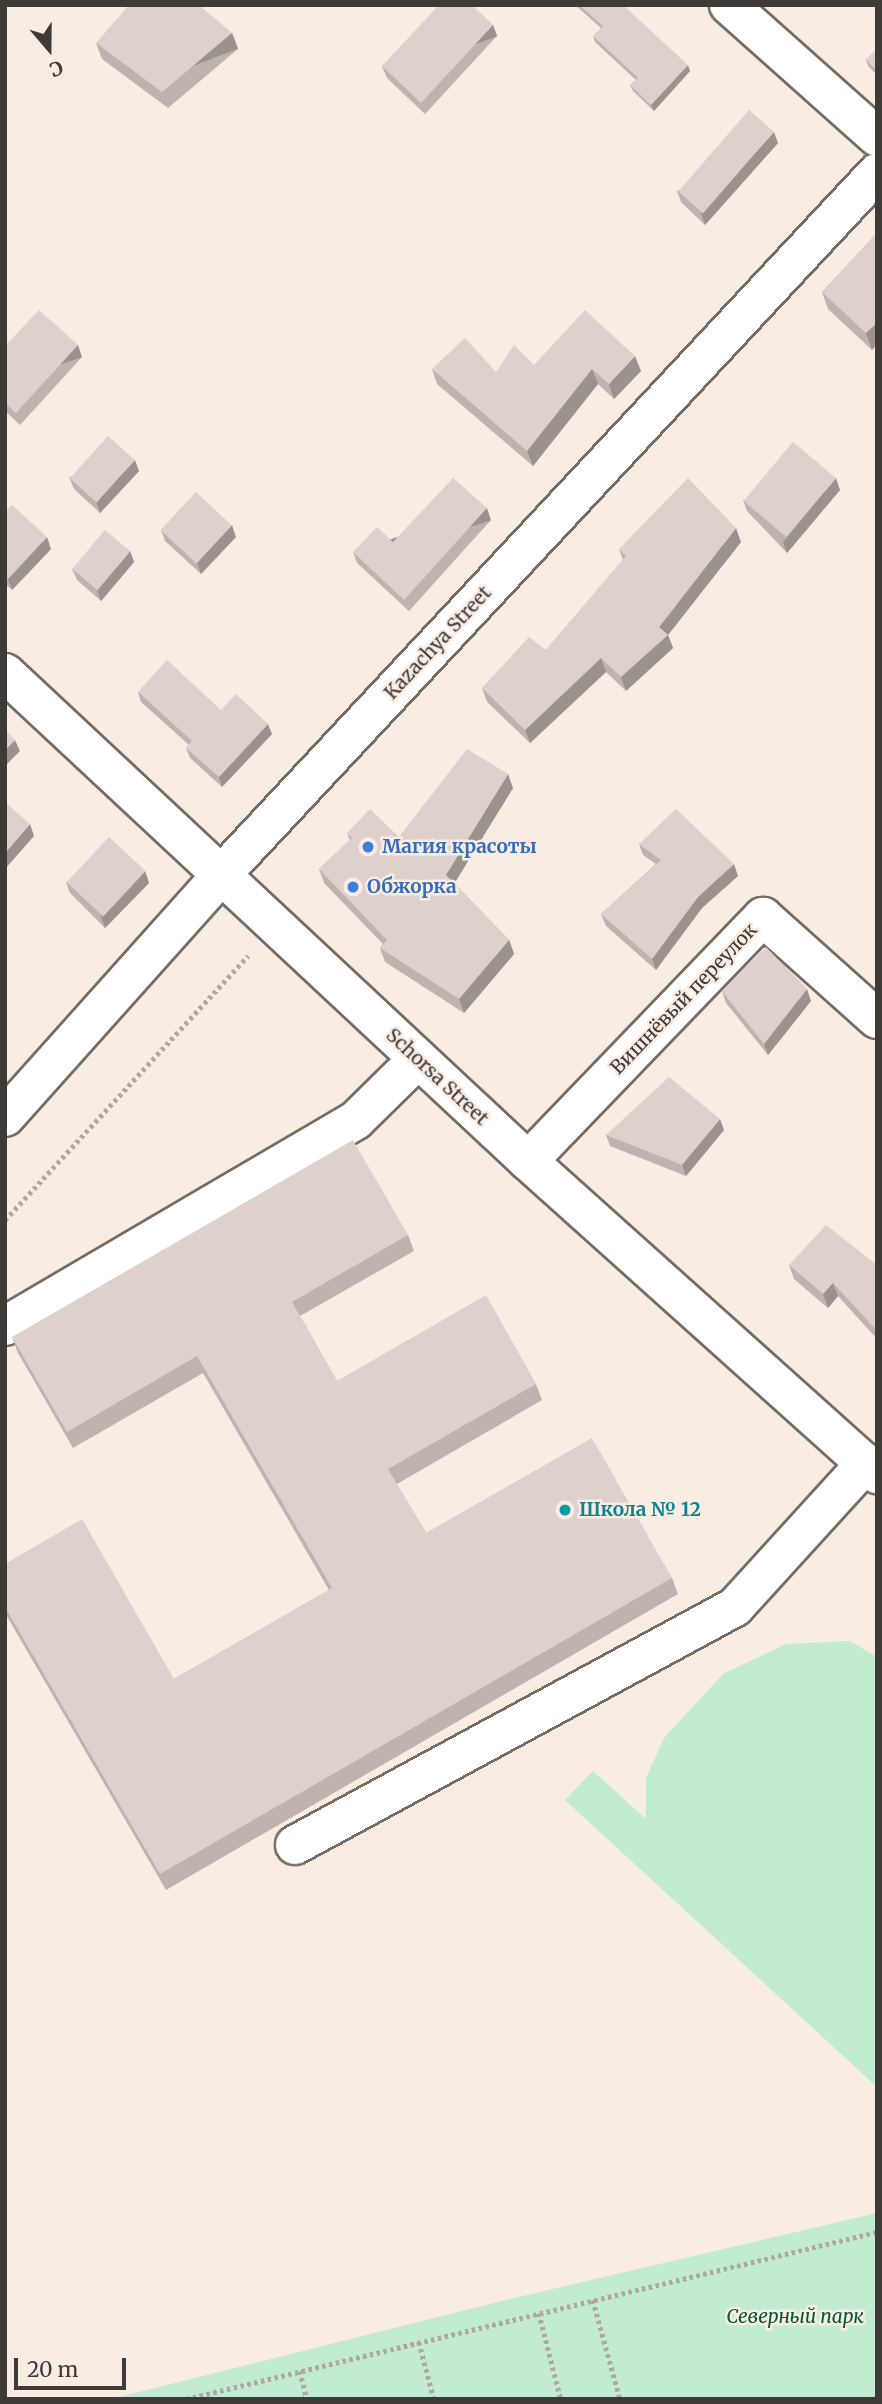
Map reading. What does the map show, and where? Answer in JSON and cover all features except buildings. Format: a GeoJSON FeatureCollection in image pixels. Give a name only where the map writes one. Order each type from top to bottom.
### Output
{"type":"FeatureCollection","features":[{"type":"Feature","properties":{"kind":"street"},"geometry":{"type":"LineString","coordinates":[[729,5],[877,137]]}},
{"type":"Feature","properties":{"kind":"street","name":"Kazachya Street"},"geometry":{"type":"LineString","coordinates":[[5,1117],[221,875],[877,173]]}},
{"type":"Feature","properties":{"kind":"street","name":"Schorsa Street"},"geometry":{"type":"LineString","coordinates":[[5,673],[528,1161],[871,1469]]}},
{"type":"Feature","properties":{"kind":"street","name":"Вишнёвый переулок"},"geometry":{"type":"LineString","coordinates":[[528,1161],[763,916],[877,1019]]}},
{"type":"Feature","properties":{"kind":"street"},"geometry":{"type":"LineString","coordinates":[[5,1326],[356,1120],[418,1059]]}},
{"type":"Feature","properties":{"kind":"street"},"geometry":{"type":"LineString","coordinates":[[295,1845],[735,1607],[871,1469]]}},
{"type":"Feature","properties":{"kind":"path"},"geometry":{"type":"LineString","coordinates":[[5,1220],[248,956]]}},
{"type":"Feature","properties":{"kind":"path"},"geometry":{"type":"LineString","coordinates":[[186,2399],[877,2232]]}},
{"type":"Feature","properties":{"kind":"path"},"geometry":{"type":"LineString","coordinates":[[593,2300],[620,2399]]}},
{"type":"Feature","properties":{"kind":"path"},"geometry":{"type":"LineString","coordinates":[[539,2313],[561,2399]]}},
{"type":"Feature","properties":{"kind":"path"},"geometry":{"type":"LineString","coordinates":[[419,2342],[434,2399]]}},
{"type":"Feature","properties":{"kind":"path"},"geometry":{"type":"LineString","coordinates":[[300,2371],[307,2399]]}},
{"type":"Feature","properties":{"kind":"green space"},"geometry":{"type":"Polygon","coordinates":[[[850,1641],[877,1657],[877,2087],[565,1800],[593,1771],[646,1819],[646,1778],[664,1738],[723,1674],[786,1644],[850,1641]]]}},
{"type":"Feature","properties":{"kind":"green space","name":"Северный парк"},"geometry":{"type":"Polygon","coordinates":[[[877,2213],[877,2399],[111,2399],[510,2299],[877,2213]]]}},
{"type":"Feature","properties":{"kind":"place","name":"Магия красоты"},"geometry":{"type":"Point","coordinates":[368,847]}},
{"type":"Feature","properties":{"kind":"place","name":"Обжорка"},"geometry":{"type":"Point","coordinates":[353,887]}},
{"type":"Feature","properties":{"kind":"place","name":"Школа № 12"},"geometry":{"type":"Point","coordinates":[565,1510]}}]}
